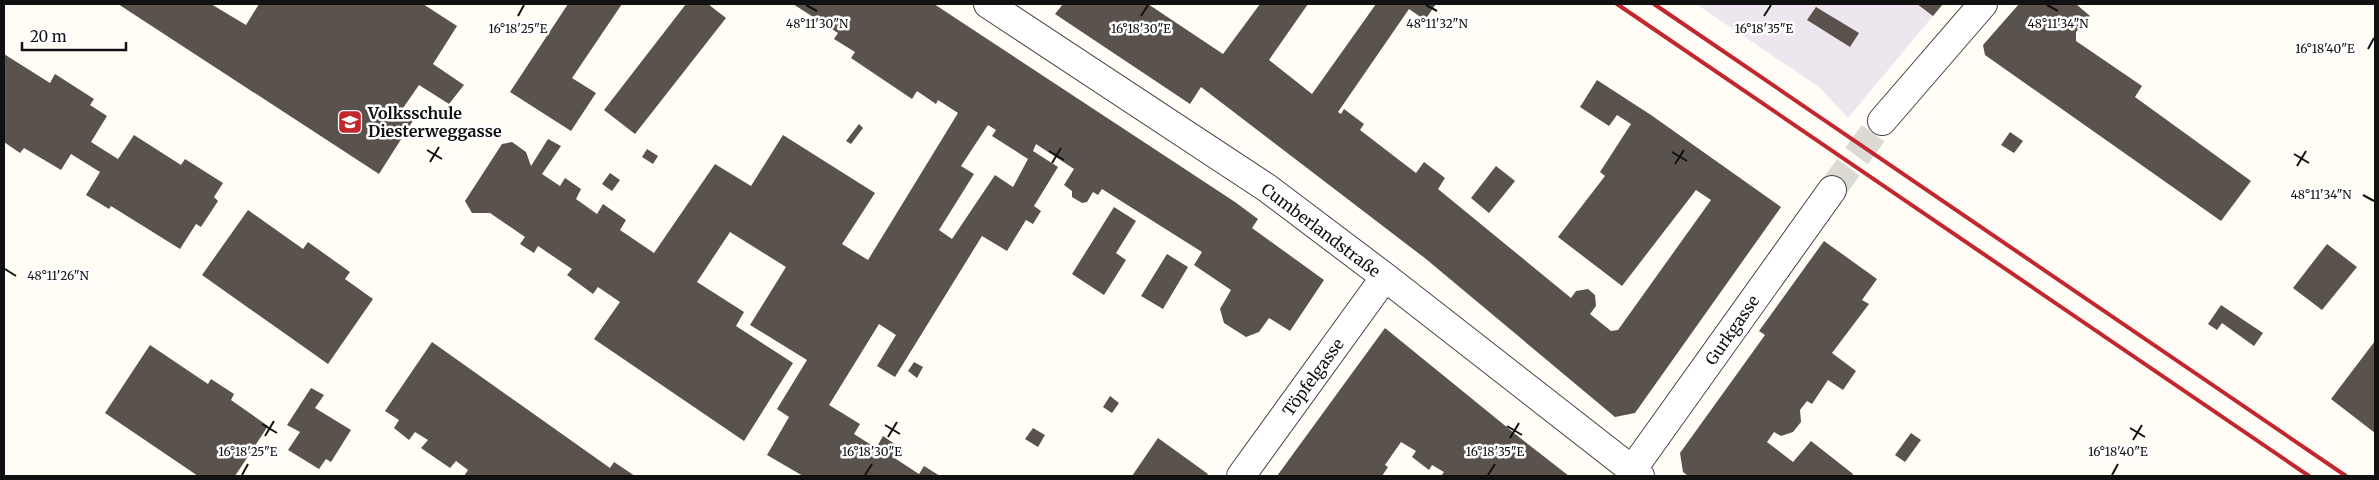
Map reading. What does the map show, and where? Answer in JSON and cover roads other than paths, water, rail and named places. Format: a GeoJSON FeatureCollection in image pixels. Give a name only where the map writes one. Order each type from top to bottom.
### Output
{"type":"FeatureCollection","features":[{"type":"Feature","properties":{"kind":"street","name":"Cumberlandstraße"},"geometry":{"type":"LineString","coordinates":[[988,4],[1266,188],[1386,277],[1636,473]]}},
{"type":"Feature","properties":{"kind":"street"},"geometry":{"type":"LineString","coordinates":[[1882,121],[1982,4]]}},
{"type":"Feature","properties":{"kind":"street","name":"Gurkgasse"},"geometry":{"type":"LineString","coordinates":[[1636,473],[1832,190]]}},
{"type":"Feature","properties":{"kind":"street","name":"Töpfelgasse"},"geometry":{"type":"LineString","coordinates":[[1241,476],[1386,277]]}},
{"type":"Feature","properties":{"kind":"tunnel"},"geometry":{"type":"LineString","coordinates":[[1832,190],[1882,121]]}},
{"type":"Feature","properties":{"kind":"railway"},"geometry":{"type":"LineString","coordinates":[[1617,4],[2309,476]]}},
{"type":"Feature","properties":{"kind":"railway"},"geometry":{"type":"LineString","coordinates":[[1654,4],[2346,476]]}},
{"type":"Feature","properties":{"kind":"place","name":"Volksschule Diesterweggasse"},"geometry":{"type":"Point","coordinates":[350,122]}}]}
